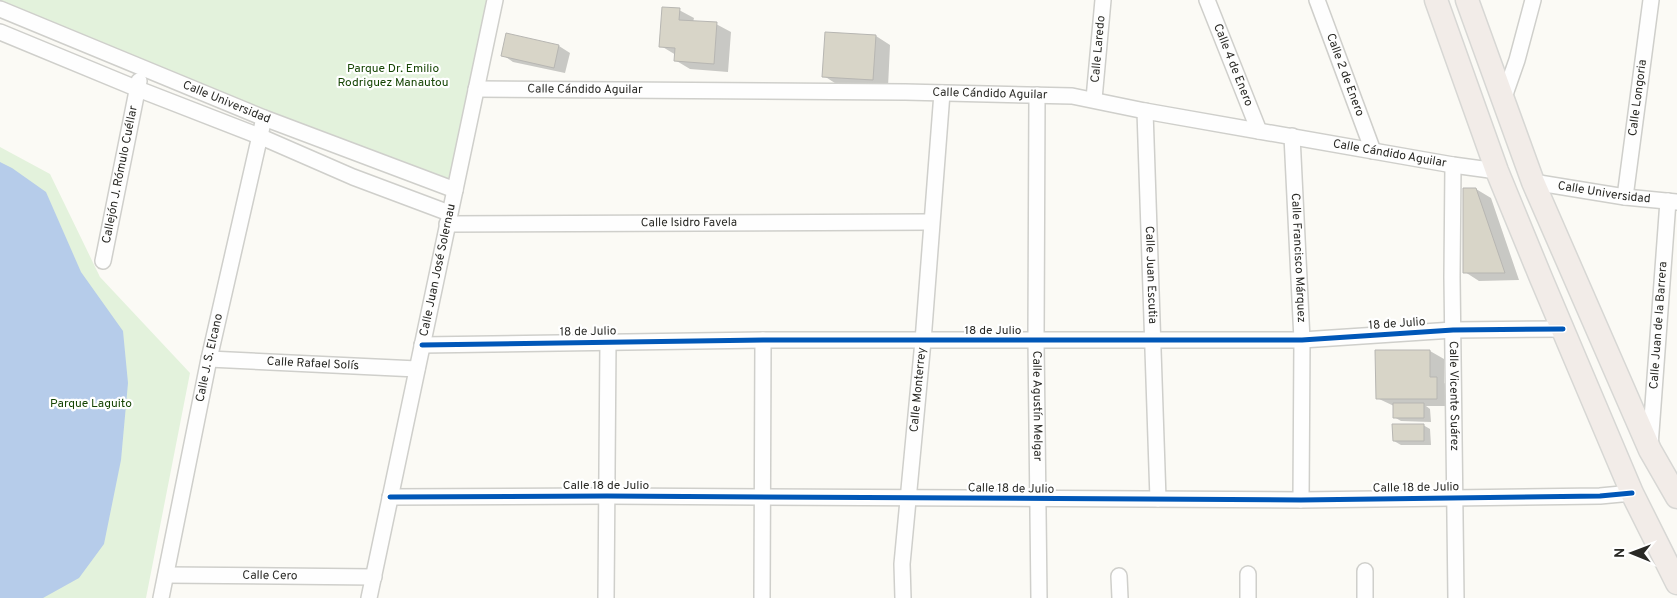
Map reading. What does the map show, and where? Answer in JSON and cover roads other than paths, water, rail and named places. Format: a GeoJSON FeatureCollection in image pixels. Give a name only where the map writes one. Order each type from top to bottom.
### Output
{"type":"FeatureCollection","features":[{"type":"Feature","properties":{"kind":"highway"},"geometry":{"type":"LineString","coordinates":[[1436,0],[1497,170],[1632,493],[1677,583]]}},
{"type":"Feature","properties":{"kind":"highway"},"geometry":{"type":"LineString","coordinates":[[1466,0],[1533,182],[1650,450],[1677,497]]}},
{"type":"Feature","properties":{"kind":"street","name":"Calle Juan José Solernau"},"geometry":{"type":"LineString","coordinates":[[369,598],[495,0]]}},
{"type":"Feature","properties":{"kind":"street","name":"Calle Laredo"},"geometry":{"type":"LineString","coordinates":[[1094,99],[1104,0]]}},
{"type":"Feature","properties":{"kind":"street","name":"Calle 4 de Enero"},"geometry":{"type":"LineString","coordinates":[[1207,0],[1259,131]]}},
{"type":"Feature","properties":{"kind":"street","name":"Calle 2 de Enero"},"geometry":{"type":"LineString","coordinates":[[1316,0],[1372,150]]}},
{"type":"Feature","properties":{"kind":"street"},"geometry":{"type":"LineString","coordinates":[[1503,100],[1518,60],[1532,0]]}},
{"type":"Feature","properties":{"kind":"street","name":"Calle Longoria"},"geometry":{"type":"LineString","coordinates":[[1625,197],[1651,0]]}},
{"type":"Feature","properties":{"kind":"street","name":"Calle Universidad"},"geometry":{"type":"LineString","coordinates":[[0,9],[264,118],[455,190]]}},
{"type":"Feature","properties":{"kind":"street","name":"Calle Universidad"},"geometry":{"type":"LineString","coordinates":[[0,32],[259,136],[448,219]]}},
{"type":"Feature","properties":{"kind":"street","name":"Callejón J. Rómulo Cuéllar"},"geometry":{"type":"LineString","coordinates":[[103,260],[142,69]]}},
{"type":"Feature","properties":{"kind":"street","name":"Calle Cándido Aguilar"},"geometry":{"type":"LineString","coordinates":[[476,89],[1072,96],[1453,166],[1497,170]]}},
{"type":"Feature","properties":{"kind":"street","name":"Calle Monterrey"},"geometry":{"type":"LineString","coordinates":[[903,598],[902,564],[923,341],[942,93]]}},
{"type":"Feature","properties":{"kind":"street","name":"Calle Agustín Melgar"},"geometry":{"type":"LineString","coordinates":[[1037,95],[1036,340],[1039,598]]}},
{"type":"Feature","properties":{"kind":"street","name":"Calle Juan Escutia"},"geometry":{"type":"LineString","coordinates":[[1146,111],[1158,499]]}},
{"type":"Feature","properties":{"kind":"street","name":"Calle J. S. Elcano"},"geometry":{"type":"LineString","coordinates":[[161,598],[209,359],[264,118]]}},
{"type":"Feature","properties":{"kind":"street","name":"Calle Francisco Márquez"},"geometry":{"type":"LineString","coordinates":[[1292,136],[1302,340],[1301,500]]}},
{"type":"Feature","properties":{"kind":"street","name":"Calle Vicente Suárez"},"geometry":{"type":"LineString","coordinates":[[1453,166],[1456,598]]}},
{"type":"Feature","properties":{"kind":"street","name":"Calle Universidad"},"geometry":{"type":"LineString","coordinates":[[1533,182],[1625,197],[1673,201]]}},
{"type":"Feature","properties":{"kind":"street","name":"Calle Juan de la Barrera"},"geometry":{"type":"LineString","coordinates":[[1650,450],[1673,201]]}},
{"type":"Feature","properties":{"kind":"street","name":"Calle Isidro Favela"},"geometry":{"type":"LineString","coordinates":[[448,219],[931,222]]}},
{"type":"Feature","properties":{"kind":"street","name":"18 de Julio"},"geometry":{"type":"LineString","coordinates":[[422,345],[763,340],[1302,340],[1453,330],[1563,329]]}},
{"type":"Feature","properties":{"kind":"street"},"geometry":{"type":"LineString","coordinates":[[762,598],[763,340]]}},
{"type":"Feature","properties":{"kind":"street"},"geometry":{"type":"LineString","coordinates":[[606,598],[608,342]]}},
{"type":"Feature","properties":{"kind":"street","name":"Calle Rafael Solís"},"geometry":{"type":"LineString","coordinates":[[209,359],[417,369]]}},
{"type":"Feature","properties":{"kind":"street","name":"Calle 18 de Julio"},"geometry":{"type":"LineString","coordinates":[[390,497],[762,496],[1038,500],[1301,500],[1600,496],[1632,493]]}},
{"type":"Feature","properties":{"kind":"street"},"geometry":{"type":"LineString","coordinates":[[1365,571],[1365,598]]}},
{"type":"Feature","properties":{"kind":"street"},"geometry":{"type":"LineString","coordinates":[[1248,574],[1248,598]]}},
{"type":"Feature","properties":{"kind":"street","name":"Calle Cero"},"geometry":{"type":"LineString","coordinates":[[166,575],[374,577]]}},
{"type":"Feature","properties":{"kind":"street"},"geometry":{"type":"LineString","coordinates":[[1119,576],[1120,598]]}},
{"type":"Feature","properties":{"kind":"water","name":"Parque Laguito"},"geometry":{"type":"Polygon","coordinates":[[[0,162],[12,168],[46,192],[81,272],[123,331],[128,383],[121,460],[104,544],[79,578],[43,598],[0,598],[0,162]]]}},
{"type":"Feature","properties":{"kind":"park label","name":"Parque Dr. Emilio Rodriguez Manautou"},"geometry":{"type":"Point","coordinates":[393,76]}}]}
